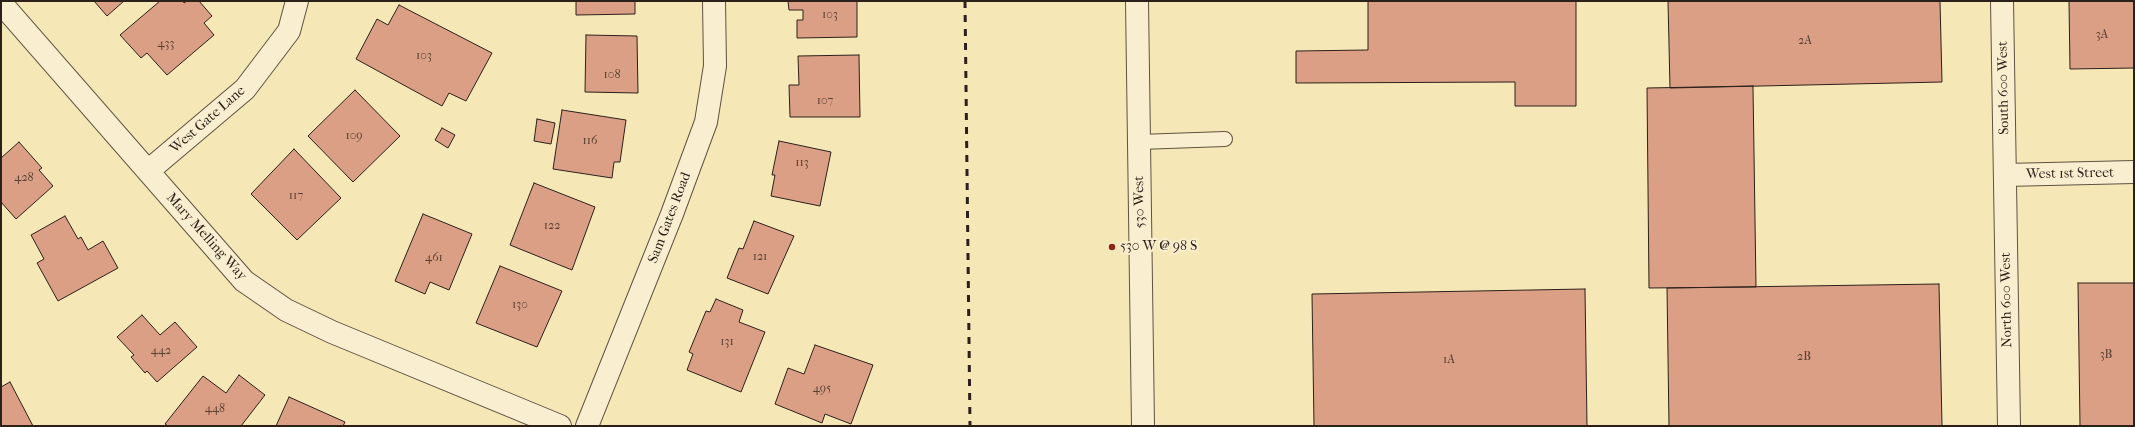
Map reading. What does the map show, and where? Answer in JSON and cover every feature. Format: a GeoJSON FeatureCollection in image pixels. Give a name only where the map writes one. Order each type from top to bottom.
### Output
{"type":"FeatureCollection","features":[{"type":"Feature","properties":{"kind":"street","name":"West Gate Lane"},"geometry":{"type":"LineString","coordinates":[[148,171],[245,89],[289,31],[297,1]]}},
{"type":"Feature","properties":{"kind":"street","name":"Sam Gates Road"},"geometry":{"type":"LineString","coordinates":[[587,426],[672,214],[706,122],[715,66],[714,1]]}},
{"type":"Feature","properties":{"kind":"street","name":"530 West"},"geometry":{"type":"LineString","coordinates":[[1137,1],[1143,426]]}},
{"type":"Feature","properties":{"kind":"street","name":"South 600 West"},"geometry":{"type":"LineString","coordinates":[[2002,1],[2005,175]]}},
{"type":"Feature","properties":{"kind":"street","name":"Mary Melling Way"},"geometry":{"type":"LineString","coordinates":[[1,3],[244,281],[286,310],[332,332],[560,426]]}},
{"type":"Feature","properties":{"kind":"street","name":"West 1st Street"},"geometry":{"type":"LineString","coordinates":[[2005,175],[2134,172]]}},
{"type":"Feature","properties":{"kind":"street","name":"North 600 West"},"geometry":{"type":"LineString","coordinates":[[2005,175],[2009,426]]}},
{"type":"Feature","properties":{"kind":"lane"},"geometry":{"type":"LineString","coordinates":[[1139,142],[1225,139]]}},
{"type":"Feature","properties":{"kind":"building"},"geometry":{"type":"Polygon","coordinates":[[[94,1],[124,1],[107,16],[94,1]]]}},
{"type":"Feature","properties":{"kind":"building"},"geometry":{"type":"Polygon","coordinates":[[[160,1],[183,1],[184,3],[187,1],[199,1],[212,16],[204,23],[214,35],[167,75],[147,53],[141,58],[120,35],[160,1]]]}},
{"type":"Feature","properties":{"kind":"building"},"geometry":{"type":"Polygon","coordinates":[[[576,1],[635,1],[635,14],[576,15],[576,1]]]}},
{"type":"Feature","properties":{"kind":"building"},"geometry":{"type":"Polygon","coordinates":[[[788,1],[857,1],[857,37],[797,38],[797,20],[803,20],[803,10],[789,10],[788,1]]]}},
{"type":"Feature","properties":{"kind":"building"},"geometry":{"type":"Polygon","coordinates":[[[1368,1],[1576,1],[1576,106],[1515,106],[1515,82],[1296,83],[1296,51],[1368,50],[1368,1]]]}},
{"type":"Feature","properties":{"kind":"building"},"geometry":{"type":"Polygon","coordinates":[[[1668,1],[1940,1],[1942,82],[1670,88],[1668,1]]]}},
{"type":"Feature","properties":{"kind":"building"},"geometry":{"type":"Polygon","coordinates":[[[2069,1],[2134,1],[2134,68],[2070,69],[2069,1]]]}},
{"type":"Feature","properties":{"kind":"building"},"geometry":{"type":"Polygon","coordinates":[[[399,5],[492,53],[466,101],[449,93],[442,106],[356,59],[377,19],[388,25],[399,5]]]}},
{"type":"Feature","properties":{"kind":"building"},"geometry":{"type":"Polygon","coordinates":[[[586,35],[637,36],[638,93],[585,92],[586,35]]]}},
{"type":"Feature","properties":{"kind":"building"},"geometry":{"type":"Polygon","coordinates":[[[859,55],[860,117],[790,117],[789,85],[799,85],[798,56],[859,55]]]}},
{"type":"Feature","properties":{"kind":"building"},"geometry":{"type":"Polygon","coordinates":[[[1753,86],[1756,287],[1649,288],[1647,88],[1753,86]]]}},
{"type":"Feature","properties":{"kind":"building"},"geometry":{"type":"Polygon","coordinates":[[[355,90],[400,136],[353,182],[308,136],[355,90]]]}},
{"type":"Feature","properties":{"kind":"building"},"geometry":{"type":"Polygon","coordinates":[[[562,110],[626,120],[620,162],[614,162],[612,178],[553,169],[562,110]]]}},
{"type":"Feature","properties":{"kind":"building"},"geometry":{"type":"Polygon","coordinates":[[[537,119],[555,123],[551,144],[534,141],[537,119]]]}},
{"type":"Feature","properties":{"kind":"building"},"geometry":{"type":"Polygon","coordinates":[[[442,128],[455,135],[448,148],[435,140],[442,128]]]}},
{"type":"Feature","properties":{"kind":"building"},"geometry":{"type":"Polygon","coordinates":[[[779,141],[831,152],[820,206],[771,196],[775,175],[772,175],[779,141]]]}},
{"type":"Feature","properties":{"kind":"building"},"geometry":{"type":"Polygon","coordinates":[[[19,142],[42,168],[39,170],[53,186],[16,219],[1,202],[1,158],[19,142]]]}},
{"type":"Feature","properties":{"kind":"building"},"geometry":{"type":"Polygon","coordinates":[[[294,149],[341,198],[297,240],[251,194],[294,149]]]}},
{"type":"Feature","properties":{"kind":"building"},"geometry":{"type":"Polygon","coordinates":[[[534,183],[595,207],[572,270],[510,245],[534,183]]]}},
{"type":"Feature","properties":{"kind":"building"},"geometry":{"type":"Polygon","coordinates":[[[423,214],[472,234],[449,290],[430,282],[425,294],[395,281],[423,214]]]}},
{"type":"Feature","properties":{"kind":"building"},"geometry":{"type":"Polygon","coordinates":[[[65,216],[78,239],[81,237],[88,250],[103,241],[118,268],[58,301],[37,263],[44,259],[31,235],[65,216]]]}},
{"type":"Feature","properties":{"kind":"building"},"geometry":{"type":"Polygon","coordinates":[[[754,221],[794,236],[768,294],[727,278],[739,248],[743,249],[754,221]]]}},
{"type":"Feature","properties":{"kind":"building"},"geometry":{"type":"Polygon","coordinates":[[[500,266],[562,291],[537,347],[476,323],[500,266]]]}},
{"type":"Feature","properties":{"kind":"building"},"geometry":{"type":"Polygon","coordinates":[[[2078,283],[2134,283],[2134,426],[2080,426],[2078,283]]]}},
{"type":"Feature","properties":{"kind":"building"},"geometry":{"type":"Polygon","coordinates":[[[1939,284],[1942,426],[1669,426],[1667,288],[1939,284]]]}},
{"type":"Feature","properties":{"kind":"building"},"geometry":{"type":"Polygon","coordinates":[[[1585,289],[1587,426],[1314,426],[1312,294],[1585,289]]]}},
{"type":"Feature","properties":{"kind":"building"},"geometry":{"type":"Polygon","coordinates":[[[716,299],[743,310],[739,322],[765,332],[741,392],[687,370],[693,354],[689,352],[706,311],[710,312],[716,299]]]}},
{"type":"Feature","properties":{"kind":"building"},"geometry":{"type":"Polygon","coordinates":[[[142,315],[160,335],[175,322],[197,347],[157,382],[147,371],[145,373],[131,357],[134,355],[117,337],[142,315]]]}},
{"type":"Feature","properties":{"kind":"building"},"geometry":{"type":"Polygon","coordinates":[[[815,345],[873,365],[851,424],[825,414],[822,423],[775,404],[788,368],[804,374],[815,345]]]}},
{"type":"Feature","properties":{"kind":"building"},"geometry":{"type":"Polygon","coordinates":[[[239,375],[265,395],[241,426],[168,426],[165,424],[203,376],[226,393],[239,375]]]}},
{"type":"Feature","properties":{"kind":"building"},"geometry":{"type":"Polygon","coordinates":[[[10,382],[33,426],[1,426],[1,387],[10,382]]]}},
{"type":"Feature","properties":{"kind":"building"},"geometry":{"type":"Polygon","coordinates":[[[289,397],[345,422],[343,426],[276,426],[289,397]]]}},
{"type":"Feature","properties":{"kind":"railway"},"geometry":{"type":"LineString","coordinates":[[965,1],[970,426]]}},
{"type":"Feature","properties":{"kind":"place","name":"530 W @ 98 S"},"geometry":{"type":"Point","coordinates":[1112,247]}}]}
